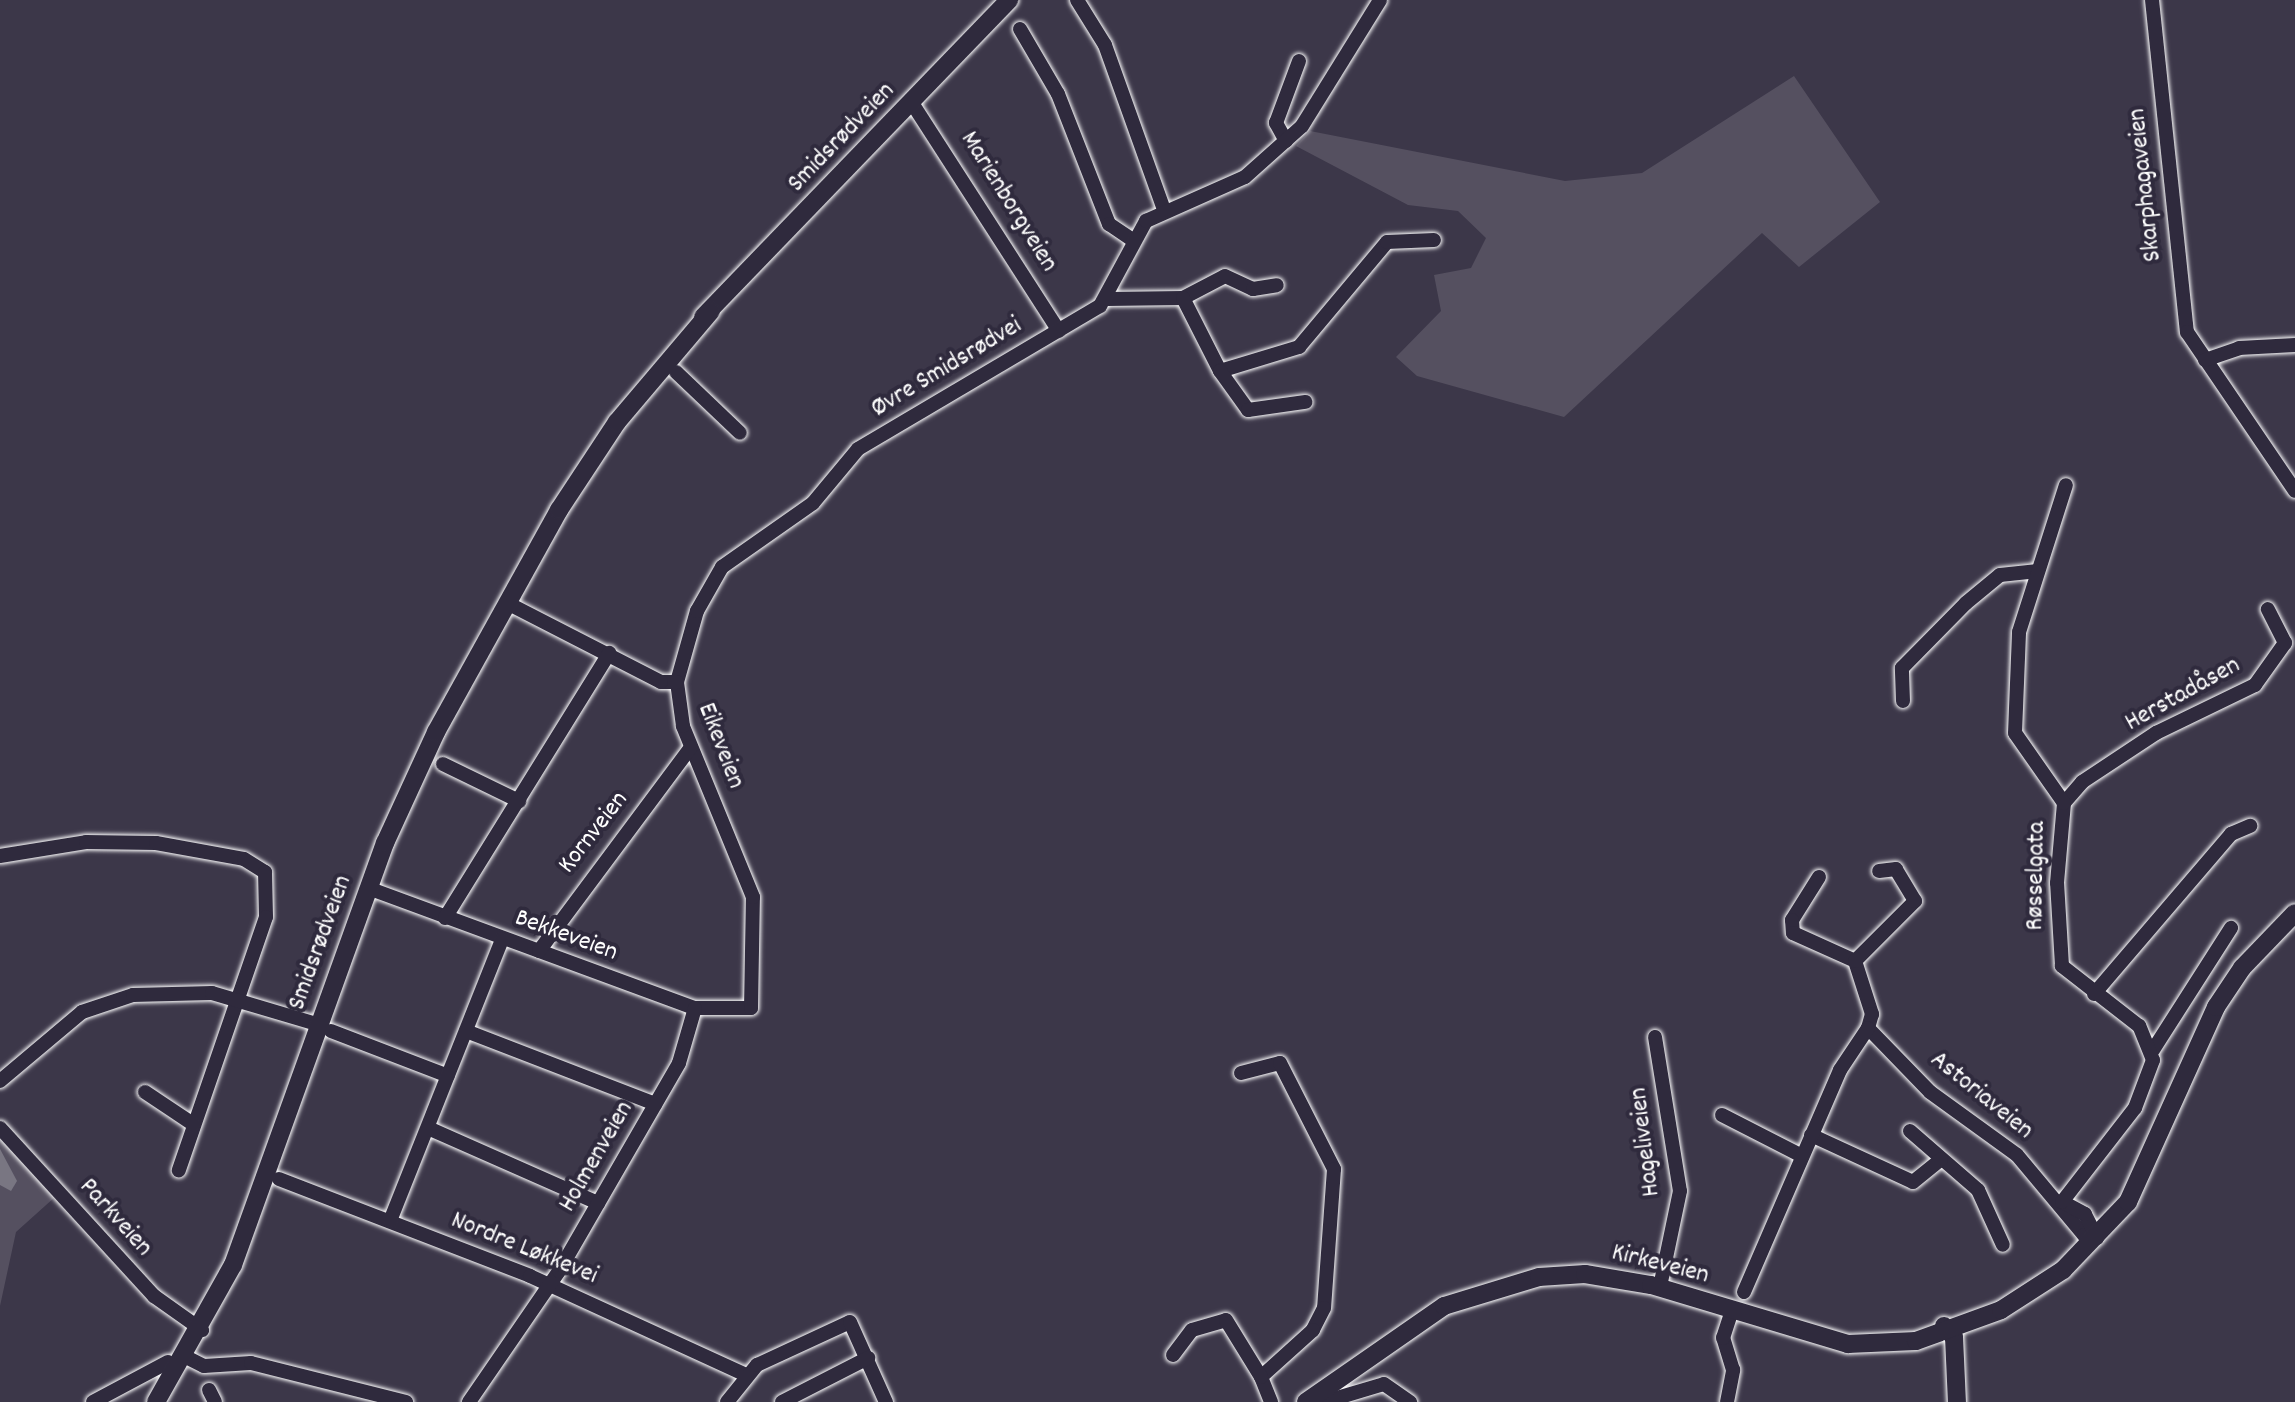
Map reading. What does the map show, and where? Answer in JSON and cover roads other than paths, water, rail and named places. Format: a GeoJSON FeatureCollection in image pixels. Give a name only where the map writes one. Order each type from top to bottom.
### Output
{"type":"FeatureCollection","features":[{"type":"Feature","properties":{"kind":"main road","name":"Smidsrødveien"},"geometry":{"type":"LineString","coordinates":[[156,1402],[177,1359],[202,1330],[246,1233],[326,1028],[368,888],[409,787],[559,510],[587,447],[620,400],[711,311],[1009,0]]}},
{"type":"Feature","properties":{"kind":"main road","name":"Kirkeveien"},"geometry":{"type":"LineString","coordinates":[[1291,1402],[1328,1381],[1418,1320],[1494,1286],[1585,1274],[1660,1287],[1810,1336],[1881,1344],[1943,1331],[2023,1283],[2092,1233],[2146,1165],[2216,1007],[2242,968],[2295,913]]}},
{"type":"Feature","properties":{"kind":"main road"},"geometry":{"type":"LineString","coordinates":[[1943,1331],[1956,1402]]}},
{"type":"Feature","properties":{"kind":"main road","name":"Kirkeveien"},"geometry":{"type":"LineString","coordinates":[[1306,1402],[1328,1381]]}},
{"type":"Feature","properties":{"kind":"street"},"geometry":{"type":"LineString","coordinates":[[1077,0],[1110,57],[1164,210]]}},
{"type":"Feature","properties":{"kind":"street","name":"Skarphagaveien"},"geometry":{"type":"LineString","coordinates":[[2152,0],[2187,332],[2295,491]]}},
{"type":"Feature","properties":{"kind":"street"},"geometry":{"type":"LineString","coordinates":[[1277,285],[1253,289],[1225,276],[1183,298],[1107,299],[1131,239],[1164,210],[1245,177],[1286,141],[1328,93],[1372,3]]}},
{"type":"Feature","properties":{"kind":"street"},"geometry":{"type":"LineString","coordinates":[[1020,29],[1058,94],[1109,224],[1131,239]]}},
{"type":"Feature","properties":{"kind":"street"},"geometry":{"type":"LineString","coordinates":[[1286,141],[1276,123],[1299,61]]}},
{"type":"Feature","properties":{"kind":"street","name":"Marienborgveien"},"geometry":{"type":"LineString","coordinates":[[912,103],[1059,331]]}},
{"type":"Feature","properties":{"kind":"street"},"geometry":{"type":"LineString","coordinates":[[1220,371],[1299,347],[1387,242],[1434,240]]}},
{"type":"Feature","properties":{"kind":"street"},"geometry":{"type":"LineString","coordinates":[[1183,298],[1220,371],[1248,410],[1305,402]]}},
{"type":"Feature","properties":{"kind":"street","name":"Øvre Smidsrødvei"},"geometry":{"type":"LineString","coordinates":[[677,682],[697,611],[722,567],[813,503],[858,449],[1059,331],[1107,299]]}},
{"type":"Feature","properties":{"kind":"street"},"geometry":{"type":"LineString","coordinates":[[2205,360],[2239,348],[2295,345]]}},
{"type":"Feature","properties":{"kind":"street"},"geometry":{"type":"LineString","coordinates":[[676,372],[740,433]]}},
{"type":"Feature","properties":{"kind":"street","name":"Røsselgata"},"geometry":{"type":"LineString","coordinates":[[2066,485],[2019,632],[2015,733],[2064,803],[2057,883],[2062,966],[2094,994],[2139,1026],[2153,1050]]}},
{"type":"Feature","properties":{"kind":"street"},"geometry":{"type":"LineString","coordinates":[[1903,701],[1902,668],[1966,603],[2000,575],[2038,571]]}},
{"type":"Feature","properties":{"kind":"street","name":"Eikeveien"},"geometry":{"type":"LineString","coordinates":[[507,603],[661,682],[677,682],[691,747],[753,897],[751,1008]]}},
{"type":"Feature","properties":{"kind":"street","name":"Herstadåsen"},"geometry":{"type":"LineString","coordinates":[[2064,803],[2082,782],[2156,733],[2255,685],[2285,643],[2268,609]]}},
{"type":"Feature","properties":{"kind":"street"},"geometry":{"type":"LineString","coordinates":[[445,918],[609,653]]}},
{"type":"Feature","properties":{"kind":"street","name":"Kornveien"},"geometry":{"type":"LineString","coordinates":[[539,951],[691,747]]}},
{"type":"Feature","properties":{"kind":"street"},"geometry":{"type":"LineString","coordinates":[[443,764],[519,801]]}},
{"type":"Feature","properties":{"kind":"street"},"geometry":{"type":"LineString","coordinates":[[2094,994],[2231,834],[2250,826]]}},
{"type":"Feature","properties":{"kind":"street"},"geometry":{"type":"LineString","coordinates":[[0,856],[116,841],[184,846],[255,863],[269,880],[270,901],[241,998],[193,1124],[179,1170]]}},
{"type":"Feature","properties":{"kind":"street"},"geometry":{"type":"LineString","coordinates":[[1855,961],[1915,901],[1896,869],[1879,871]]}},
{"type":"Feature","properties":{"kind":"street"},"geometry":{"type":"LineString","coordinates":[[1744,1292],[1811,1135],[1854,1042],[1868,1028],[1872,1014],[1855,961],[1791,929],[1819,877]]}},
{"type":"Feature","properties":{"kind":"street","name":"Bekkeveien"},"geometry":{"type":"LineString","coordinates":[[368,888],[695,1008],[751,1008]]}},
{"type":"Feature","properties":{"kind":"street"},"geometry":{"type":"LineString","coordinates":[[2062,1202],[2135,1108],[2152,1074],[2153,1050],[2231,928]]}},
{"type":"Feature","properties":{"kind":"street"},"geometry":{"type":"LineString","coordinates":[[390,1221],[502,939]]}},
{"type":"Feature","properties":{"kind":"street"},"geometry":{"type":"LineString","coordinates":[[0,1081],[45,1039],[102,1003],[169,991],[241,998],[448,1076]]}},
{"type":"Feature","properties":{"kind":"street","name":"Holmenveien"},"geometry":{"type":"LineString","coordinates":[[469,1402],[549,1286],[655,1104],[690,1042],[695,1008]]}},
{"type":"Feature","properties":{"kind":"street","name":"Astoriaveien"},"geometry":{"type":"LineString","coordinates":[[1868,1028],[1930,1092],[1999,1139],[2092,1233]]}},
{"type":"Feature","properties":{"kind":"street"},"geometry":{"type":"LineString","coordinates":[[466,1031],[655,1104]]}},
{"type":"Feature","properties":{"kind":"street","name":"Hageliveien"},"geometry":{"type":"LineString","coordinates":[[1655,1037],[1680,1191],[1660,1287]]}},
{"type":"Feature","properties":{"kind":"street"},"geometry":{"type":"LineString","coordinates":[[1241,1073],[1280,1063],[1334,1169],[1324,1308],[1313,1330],[1261,1377]]}},
{"type":"Feature","properties":{"kind":"street"},"geometry":{"type":"LineString","coordinates":[[145,1092],[193,1124]]}},
{"type":"Feature","properties":{"kind":"street"},"geometry":{"type":"LineString","coordinates":[[1722,1115],[1802,1156]]}},
{"type":"Feature","properties":{"kind":"street","name":"Parkveien"},"geometry":{"type":"LineString","coordinates":[[0,1128],[154,1296],[202,1330]]}},
{"type":"Feature","properties":{"kind":"street"},"geometry":{"type":"LineString","coordinates":[[428,1128],[598,1203]]}},
{"type":"Feature","properties":{"kind":"street"},"geometry":{"type":"LineString","coordinates":[[1910,1131],[1978,1190],[2003,1245]]}},
{"type":"Feature","properties":{"kind":"street"},"geometry":{"type":"LineString","coordinates":[[1811,1135],[1913,1182],[1941,1159]]}},
{"type":"Feature","properties":{"kind":"street","name":"Nordre Løkkevei"},"geometry":{"type":"LineString","coordinates":[[279,1179],[549,1286],[746,1375]]}},
{"type":"Feature","properties":{"kind":"street"},"geometry":{"type":"LineString","coordinates":[[1727,1402],[1733,1370],[1723,1338],[1732,1311]]}},
{"type":"Feature","properties":{"kind":"street"},"geometry":{"type":"LineString","coordinates":[[1173,1355],[1192,1330],[1226,1320],[1237,1328],[1271,1402]]}},
{"type":"Feature","properties":{"kind":"street"},"geometry":{"type":"LineString","coordinates":[[727,1402],[746,1375],[850,1322],[886,1402]]}},
{"type":"Feature","properties":{"kind":"street"},"geometry":{"type":"LineString","coordinates":[[782,1402],[868,1358]]}},
{"type":"Feature","properties":{"kind":"street"},"geometry":{"type":"LineString","coordinates":[[93,1402],[177,1359],[204,1366],[251,1363],[406,1402]]}},
{"type":"Feature","properties":{"kind":"street"},"geometry":{"type":"LineString","coordinates":[[1327,1401],[1384,1384],[1410,1402]]}}]}
